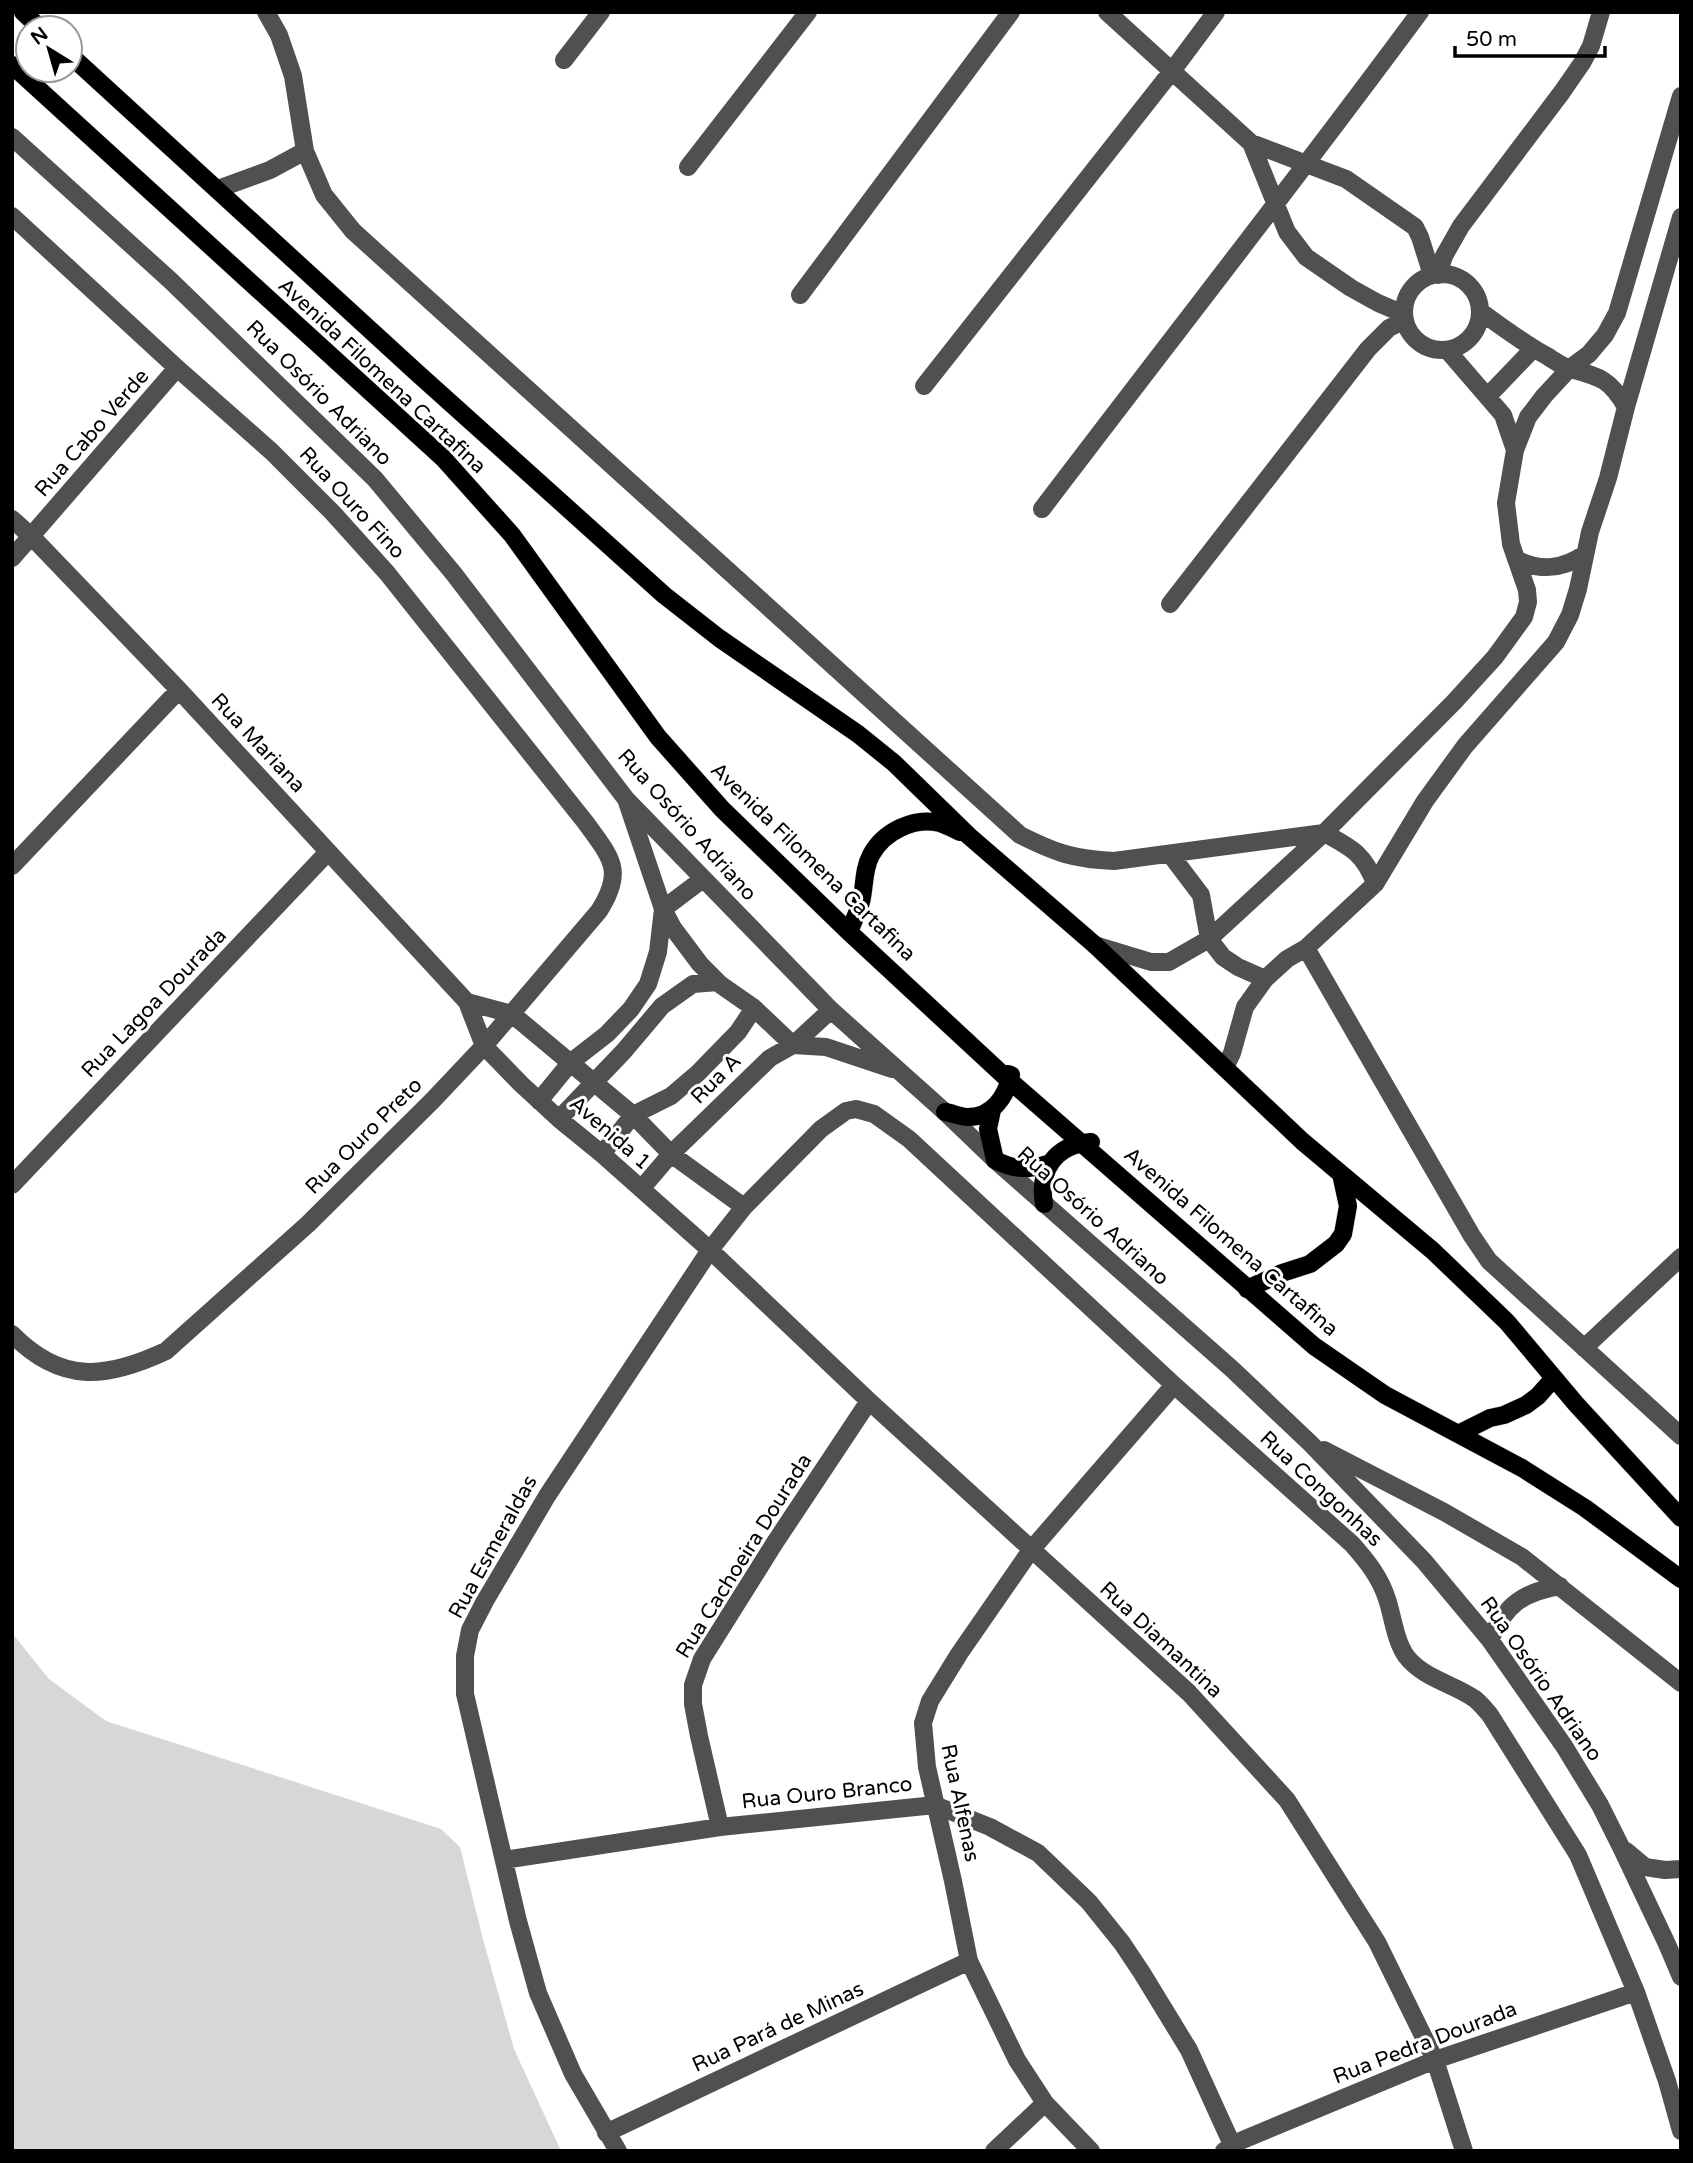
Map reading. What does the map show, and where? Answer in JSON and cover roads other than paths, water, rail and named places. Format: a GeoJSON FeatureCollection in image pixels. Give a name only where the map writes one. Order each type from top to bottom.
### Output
{"type":"FeatureCollection","features":[{"type":"Feature","properties":{"kind":"main road","name":"Avenida Filomena Cartafina"},"geometry":{"type":"LineString","coordinates":[[12,65],[443,458],[512,536],[659,737],[722,809],[1001,1073],[1314,1346],[1385,1395],[1522,1468],[1585,1507],[1681,1579]]}},
{"type":"Feature","properties":{"kind":"main road","name":"Avenida Filomena Cartafina"},"geometry":{"type":"LineString","coordinates":[[84,68],[664,595],[730,646],[858,734],[894,763],[969,836],[1095,945],[1303,1141],[1433,1251],[1507,1322],[1681,1518]]}},
{"type":"Feature","properties":{"kind":"main road"},"geometry":{"type":"LineString","coordinates":[[849,932],[861,901],[866,867],[872,853],[888,834],[905,825],[931,822],[943,824],[969,836]]}},
{"type":"Feature","properties":{"kind":"main road"},"geometry":{"type":"LineString","coordinates":[[1001,1073],[1011,1075],[1007,1089],[992,1110],[988,1129],[995,1160],[1006,1166],[1030,1169],[1048,1164],[1065,1150],[1093,1142],[1097,1157]]}},
{"type":"Feature","properties":{"kind":"main road"},"geometry":{"type":"LineString","coordinates":[[945,1112],[969,1117],[992,1110]]}},
{"type":"Feature","properties":{"kind":"main road"},"geometry":{"type":"LineString","coordinates":[[1044,1204],[1041,1189],[1048,1164]]}},
{"type":"Feature","properties":{"kind":"main road"},"geometry":{"type":"LineString","coordinates":[[1247,1289],[1310,1264],[1336,1244],[1343,1234],[1348,1206],[1341,1174]]}},
{"type":"Feature","properties":{"kind":"main road"},"geometry":{"type":"LineString","coordinates":[[1458,1434],[1526,1405],[1554,1378]]}},
{"type":"Feature","properties":{"kind":"street"},"geometry":{"type":"LineString","coordinates":[[266,12],[279,35],[293,76],[305,151],[324,195],[353,232],[1020,835],[1051,851],[1082,860],[1114,861],[1324,833],[1353,850],[1370,869],[1375,884]]}},
{"type":"Feature","properties":{"kind":"street"},"geometry":{"type":"LineString","coordinates":[[564,60],[601,12]]}},
{"type":"Feature","properties":{"kind":"street"},"geometry":{"type":"LineString","coordinates":[[688,167],[808,12]]}},
{"type":"Feature","properties":{"kind":"street"},"geometry":{"type":"LineString","coordinates":[[800,295],[1012,12]]}},
{"type":"Feature","properties":{"kind":"street"},"geometry":{"type":"LineString","coordinates":[[1107,12],[1251,143],[1346,179],[1415,227],[1435,275]]}},
{"type":"Feature","properties":{"kind":"street"},"geometry":{"type":"LineString","coordinates":[[924,386],[1216,12]]}},
{"type":"Feature","properties":{"kind":"street"},"geometry":{"type":"LineString","coordinates":[[1042,509],[1276,202],[1308,164],[1420,12]]}},
{"type":"Feature","properties":{"kind":"street"},"geometry":{"type":"LineString","coordinates":[[1435,275],[1461,226],[1581,63],[1591,46],[1601,12]]}},
{"type":"Feature","properties":{"kind":"street"},"geometry":{"type":"LineString","coordinates":[[1095,945],[1151,962],[1169,962],[1209,939],[1324,833],[1454,702],[1494,657],[1524,617],[1528,602],[1527,590],[1511,544],[1506,503],[1515,450],[1528,417],[1569,369],[1589,354],[1605,335],[1617,313],[1681,96]]}},
{"type":"Feature","properties":{"kind":"street","name":"Rua Osório Adriano"},"geometry":{"type":"LineString","coordinates":[[12,137],[171,281],[375,479],[454,574],[626,799],[831,1010],[1044,1204],[1231,1369],[1311,1444],[1424,1560],[1490,1640],[1564,1746],[1600,1805],[1681,1977]]}},
{"type":"Feature","properties":{"kind":"street"},"geometry":{"type":"LineString","coordinates":[[1251,143],[1287,232],[1306,257],[1351,288],[1404,317]]}},
{"type":"Feature","properties":{"kind":"street"},"geometry":{"type":"LineString","coordinates":[[218,189],[270,170],[305,151]]}},
{"type":"Feature","properties":{"kind":"street","name":"Rua Ouro Fino"},"geometry":{"type":"LineString","coordinates":[[12,216],[272,452],[332,512],[387,573],[586,823],[612,863]]}},
{"type":"Feature","properties":{"kind":"street"},"geometry":{"type":"LineString","coordinates":[[1225,1068],[1245,1007],[1265,979],[1287,959],[1306,948],[1375,884],[1425,801],[1465,746],[1556,642],[1570,615],[1578,589],[1590,532],[1608,478],[1681,217]]}},
{"type":"Feature","properties":{"kind":"street"},"geometry":{"type":"LineString","coordinates":[[1435,275],[1450,275],[1462,280],[1471,288],[1480,311],[1471,337],[1447,350],[1433,349],[1420,343],[1410,333],[1404,317],[1405,301],[1412,289],[1421,281],[1435,275]]}},
{"type":"Feature","properties":{"kind":"street"},"geometry":{"type":"LineString","coordinates":[[1480,311],[1534,349],[1569,369],[1591,373],[1609,384],[1626,407]]}},
{"type":"Feature","properties":{"kind":"street"},"geometry":{"type":"LineString","coordinates":[[1170,604],[1368,349],[1404,317]]}},
{"type":"Feature","properties":{"kind":"street"},"geometry":{"type":"LineString","coordinates":[[1488,396],[1534,349]]}},
{"type":"Feature","properties":{"kind":"street"},"geometry":{"type":"LineString","coordinates":[[1447,350],[1503,415],[1515,450]]}},
{"type":"Feature","properties":{"kind":"street","name":"Rua Cabo Verde"},"geometry":{"type":"LineString","coordinates":[[12,558],[177,368]]}},
{"type":"Feature","properties":{"kind":"street","name":"Rua Mariana"},"geometry":{"type":"LineString","coordinates":[[12,519],[179,691],[467,1002],[484,1046]]}},
{"type":"Feature","properties":{"kind":"street"},"geometry":{"type":"LineString","coordinates":[[1516,559],[1527,565],[1551,568],[1575,561],[1585,554]]}},
{"type":"Feature","properties":{"kind":"street"},"geometry":{"type":"LineString","coordinates":[[12,866],[179,691]]}},
{"type":"Feature","properties":{"kind":"street"},"geometry":{"type":"LineString","coordinates":[[626,799],[663,909],[673,928],[700,964],[718,982],[754,1008],[793,1045],[826,1047],[902,1073]]}},
{"type":"Feature","properties":{"kind":"street","name":"Rua Lagoa Dourada"},"geometry":{"type":"LineString","coordinates":[[12,1185],[328,852]]}},
{"type":"Feature","properties":{"kind":"street"},"geometry":{"type":"LineString","coordinates":[[1170,854],[1201,895],[1209,939],[1223,957],[1237,967],[1265,979]]}},
{"type":"Feature","properties":{"kind":"street","name":"Rua Ouro Preto"},"geometry":{"type":"LineString","coordinates":[[12,1334],[29,1352],[49,1364],[84,1373],[138,1364],[166,1351],[308,1224],[484,1046],[599,911],[611,893],[614,880],[612,863]]}},
{"type":"Feature","properties":{"kind":"street"},"geometry":{"type":"LineString","coordinates":[[539,1101],[571,1062],[607,1034],[631,1009],[648,984],[658,952],[663,909],[703,879]]}},
{"type":"Feature","properties":{"kind":"street"},"geometry":{"type":"LineString","coordinates":[[1306,948],[1489,1261],[1681,1436]]}},
{"type":"Feature","properties":{"kind":"street"},"geometry":{"type":"LineString","coordinates":[[559,1119],[624,1051],[662,1006],[693,984],[718,982]]}},
{"type":"Feature","properties":{"kind":"street"},"geometry":{"type":"LineString","coordinates":[[467,1002],[512,1014],[633,1115],[671,1154],[744,1207]]}},
{"type":"Feature","properties":{"kind":"street","name":"Rua A"},"geometry":{"type":"LineString","coordinates":[[633,1115],[671,1096],[698,1073],[738,1031],[754,1008]]}},
{"type":"Feature","properties":{"kind":"street","name":"Rua A"},"geometry":{"type":"LineString","coordinates":[[641,1189],[671,1154],[769,1058],[793,1045],[831,1010]]}},
{"type":"Feature","properties":{"kind":"street","name":"Avenida 1"},"geometry":{"type":"LineString","coordinates":[[484,1046],[539,1101],[710,1250]]}},
{"type":"Feature","properties":{"kind":"street","name":"Rua Esmeraldas"},"geometry":{"type":"LineString","coordinates":[[618,2151],[573,2074],[538,1993],[518,1921],[465,1693],[465,1656],[470,1630],[547,1496],[710,1250],[744,1207],[833,1119],[846,1111],[856,1109],[874,1114]]}},
{"type":"Feature","properties":{"kind":"street","name":"Rua Congonhas"},"geometry":{"type":"LineString","coordinates":[[874,1114],[909,1139],[1174,1385],[1352,1544],[1381,1582],[1405,1654],[1429,1677],[1468,1695],[1490,1715],[1578,1855],[1636,1992],[1681,2131]]}},
{"type":"Feature","properties":{"kind":"street"},"geometry":{"type":"LineString","coordinates":[[602,1154],[633,1115]]}},
{"type":"Feature","properties":{"kind":"street","name":"Rua Diamantina"},"geometry":{"type":"LineString","coordinates":[[710,1250],[869,1401],[1189,1693],[1287,1800],[1377,1942],[1435,2060],[1464,2151]]}},
{"type":"Feature","properties":{"kind":"street"},"geometry":{"type":"LineString","coordinates":[[1584,1348],[1681,1257]]}},
{"type":"Feature","properties":{"kind":"street","name":"Rua Alfenas"},"geometry":{"type":"LineString","coordinates":[[1091,2151],[1045,2103],[1017,2060],[969,1961],[935,1805],[923,1723],[930,1701],[959,1654],[1031,1550],[1174,1385]]}},
{"type":"Feature","properties":{"kind":"street","name":"Rua Cachoeira Dourada"},"geometry":{"type":"LineString","coordinates":[[720,1827],[699,1736],[693,1704],[693,1685],[702,1660],[723,1625],[869,1401]]}},
{"type":"Feature","properties":{"kind":"street","name":"Rua Osório Adriano"},"geometry":{"type":"LineString","coordinates":[[1311,1444],[1486,1535],[1522,1557],[1681,1683]]}},
{"type":"Feature","properties":{"kind":"street"},"geometry":{"type":"LineString","coordinates":[[1490,1640],[1498,1621],[1518,1601],[1542,1589],[1560,1587]]}},
{"type":"Feature","properties":{"kind":"street","name":"Rua Ouro Branco"},"geometry":{"type":"LineString","coordinates":[[504,1860],[720,1827],[935,1805],[990,1828],[1038,1853],[1088,1902],[1142,1973],[1182,2039],[1231,2148]]}},
{"type":"Feature","properties":{"kind":"street"},"geometry":{"type":"LineString","coordinates":[[1621,1847],[1646,1867],[1681,1869]]}},
{"type":"Feature","properties":{"kind":"street","name":"Rua Pará de Minas"},"geometry":{"type":"LineString","coordinates":[[606,2133],[969,1961]]}},
{"type":"Feature","properties":{"kind":"street","name":"Rua Pedra Dourada"},"geometry":{"type":"LineString","coordinates":[[1231,2148],[1435,2060],[1636,1992]]}},
{"type":"Feature","properties":{"kind":"street"},"geometry":{"type":"LineString","coordinates":[[995,2151],[1045,2103]]}}]}
